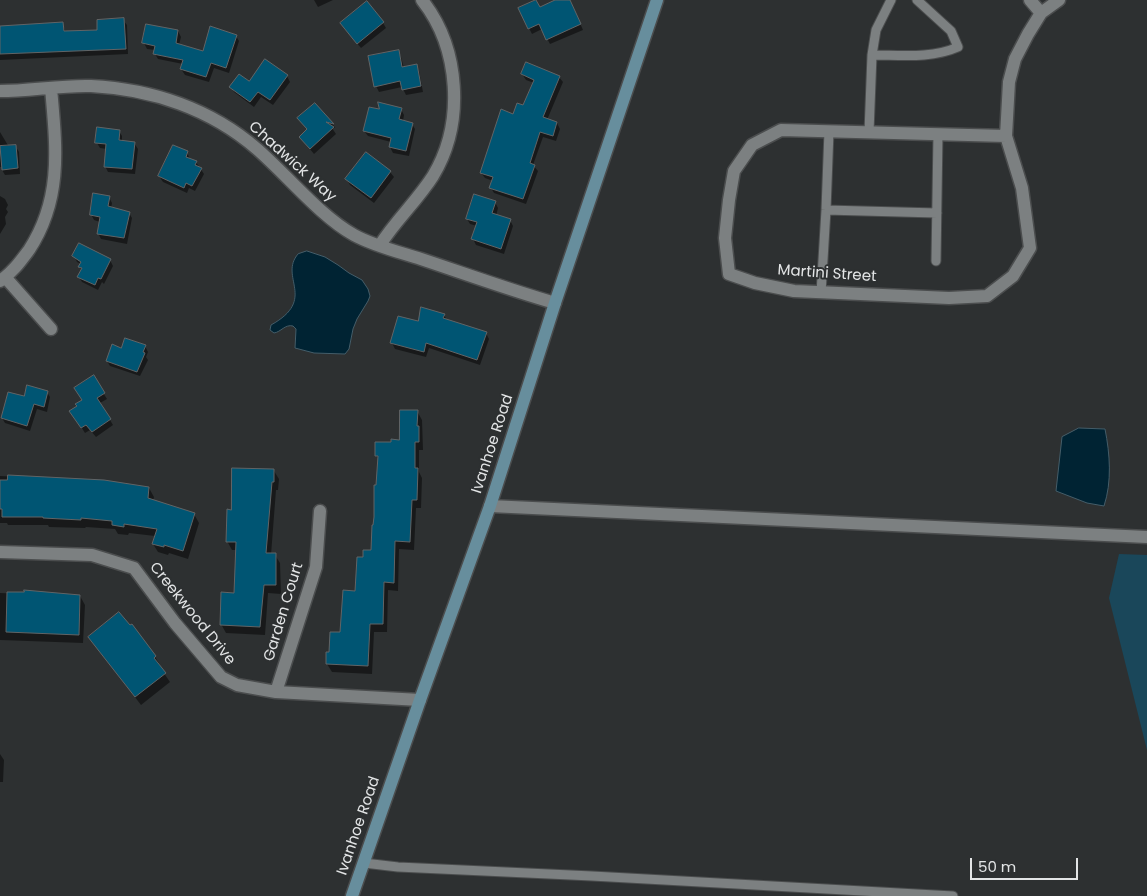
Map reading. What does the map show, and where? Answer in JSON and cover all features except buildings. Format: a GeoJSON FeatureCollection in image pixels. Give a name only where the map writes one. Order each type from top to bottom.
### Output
{"type":"FeatureCollection","features":[{"type":"Feature","properties":{"kind":"main road","name":"Ivanhoe Road"},"geometry":{"type":"LineString","coordinates":[[352,896],[490,506],[554,303],[657,0]]}},
{"type":"Feature","properties":{"kind":"street"},"geometry":{"type":"LineString","coordinates":[[380,245],[434,174],[442,158],[451,126],[454,90],[450,60],[442,35],[429,9],[422,0]]}},
{"type":"Feature","properties":{"kind":"street"},"geometry":{"type":"LineString","coordinates":[[1030,0],[1041,13]]}},
{"type":"Feature","properties":{"kind":"street","name":"Martini Street"},"geometry":{"type":"LineString","coordinates":[[1006,136],[781,130],[752,145],[734,171],[729,200],[726,238],[729,274],[765,285],[794,291],[949,298],[987,296],[1013,276],[1030,248],[1022,188],[1006,136],[1009,82],[1015,59],[1028,34],[1041,13],[1059,0]]}},
{"type":"Feature","properties":{"kind":"street","name":"Chadwick Way"},"geometry":{"type":"LineString","coordinates":[[0,90],[90,86],[142,92],[203,112],[234,131],[257,149],[330,217],[354,235],[554,303]]}},
{"type":"Feature","properties":{"kind":"street"},"geometry":{"type":"LineString","coordinates":[[51,329],[3,279],[20,263],[38,236],[48,210],[55,178],[57,149],[52,88]]}},
{"type":"Feature","properties":{"kind":"street"},"geometry":{"type":"LineString","coordinates":[[490,506],[1147,537]]}},
{"type":"Feature","properties":{"kind":"street","name":"Garden Court"},"geometry":{"type":"LineString","coordinates":[[276,692],[316,567],[320,511]]}},
{"type":"Feature","properties":{"kind":"street","name":"Creekwood Drive"},"geometry":{"type":"LineString","coordinates":[[0,552],[92,555],[134,568],[221,677],[237,685],[276,692],[420,700]]}},
{"type":"Feature","properties":{"kind":"lane"},"geometry":{"type":"LineString","coordinates":[[869,132],[872,54],[876,30],[891,0]]}},
{"type":"Feature","properties":{"kind":"lane"},"geometry":{"type":"LineString","coordinates":[[872,54],[928,55],[945,53],[958,47],[951,31],[917,0]]}},
{"type":"Feature","properties":{"kind":"lane"},"geometry":{"type":"LineString","coordinates":[[821,293],[829,131]]}},
{"type":"Feature","properties":{"kind":"lane"},"geometry":{"type":"LineString","coordinates":[[936,261],[938,134]]}},
{"type":"Feature","properties":{"kind":"lane"},"geometry":{"type":"LineString","coordinates":[[826,210],[937,213]]}},
{"type":"Feature","properties":{"kind":"lane"},"geometry":{"type":"LineString","coordinates":[[364,863],[398,868],[592,876],[953,896]]}},
{"type":"Feature","properties":{"kind":"shaded area"},"geometry":{"type":"Polygon","coordinates":[[[307,251],[325,257],[338,265],[362,280],[368,289],[370,296],[357,319],[349,349],[345,354],[314,353],[295,348],[296,329],[293,326],[288,326],[274,333],[270,330],[271,325],[285,315],[292,306],[295,297],[293,263],[298,254],[307,251]]]}},
{"type":"Feature","properties":{"kind":"shaded area"},"geometry":{"type":"Polygon","coordinates":[[[1079,428],[1105,429],[1109,468],[1107,497],[1104,506],[1087,503],[1056,491],[1062,437],[1079,428]]]}},
{"type":"Feature","properties":{"kind":"shaded area"},"geometry":{"type":"Polygon","coordinates":[[[1119,554],[1147,555],[1147,750],[1109,598],[1119,554]]]}}]}
